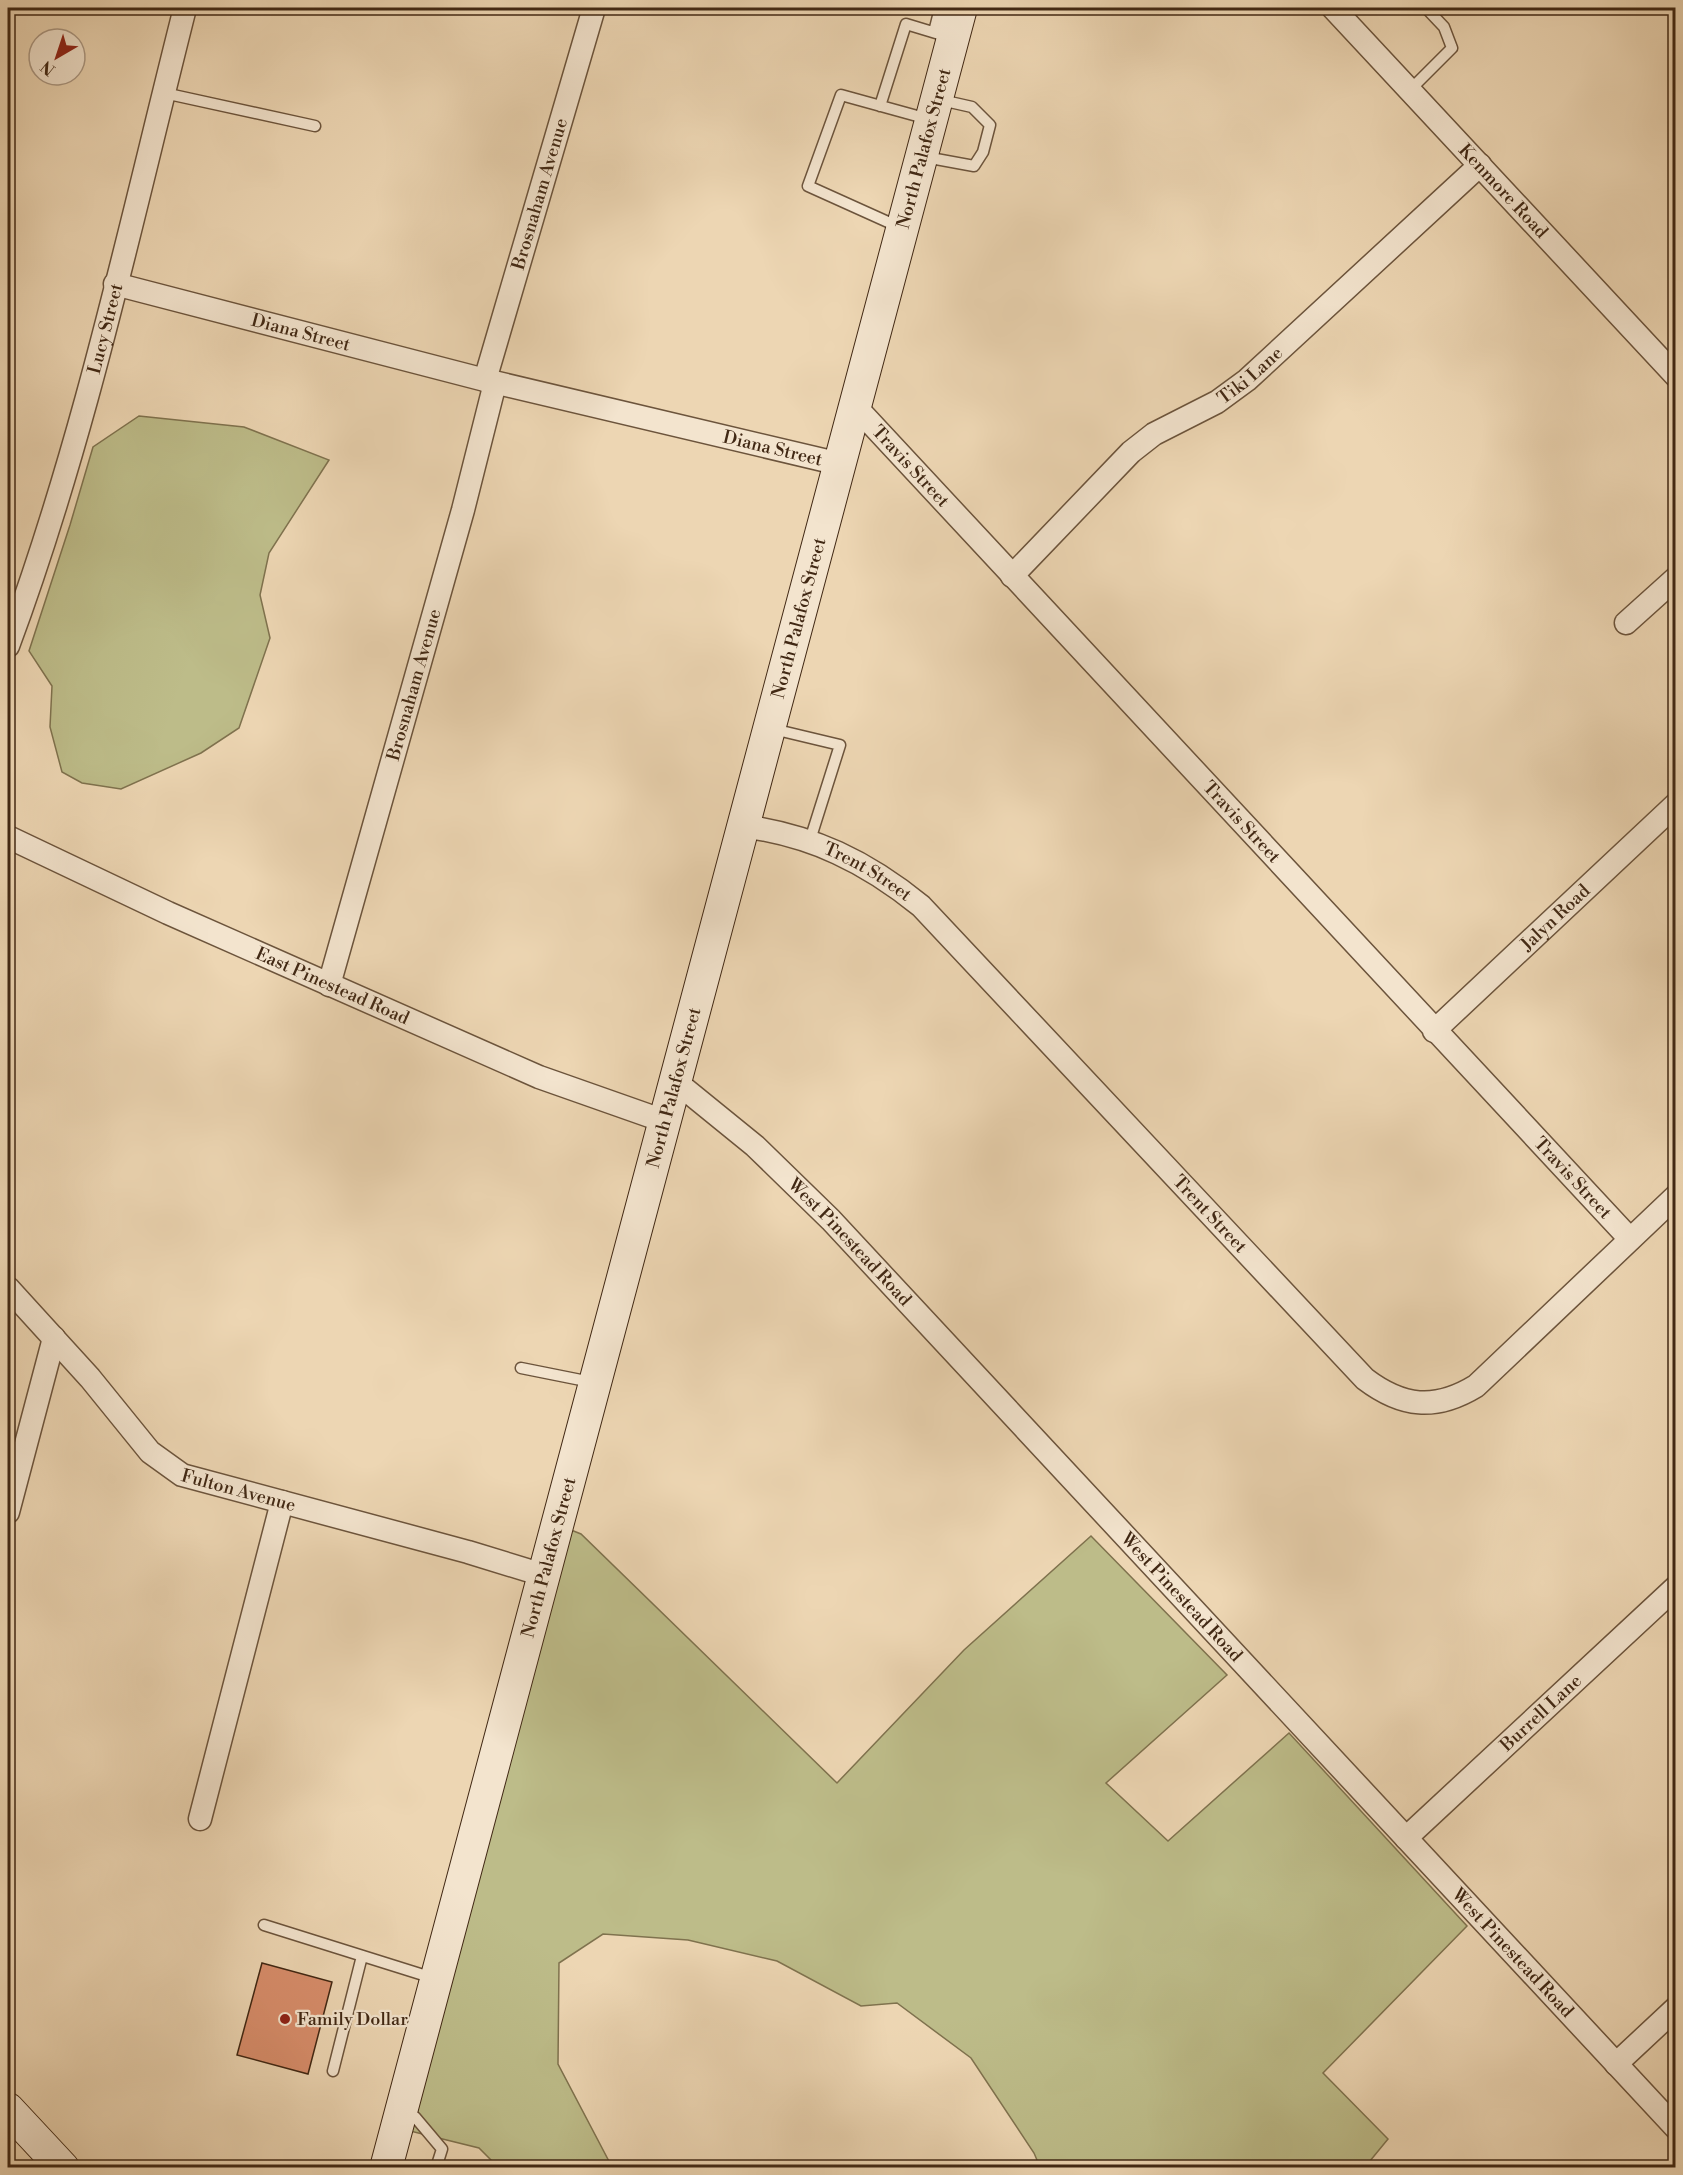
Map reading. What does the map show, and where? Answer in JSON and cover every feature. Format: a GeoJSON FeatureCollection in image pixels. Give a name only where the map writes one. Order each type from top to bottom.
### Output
{"type":"FeatureCollection","features":[{"type":"Feature","properties":{"kind":"main road","name":"North Palafox Street"},"geometry":{"type":"LineString","coordinates":[[386,2168],[922,156],[934,109],[944,35],[961,8]]}},
{"type":"Feature","properties":{"kind":"main road"},"geometry":{"type":"LineString","coordinates":[[8,2109],[63,2168]]}},
{"type":"Feature","properties":{"kind":"street","name":"Lucy Street"},"geometry":{"type":"LineString","coordinates":[[8,646],[29,588],[75,435],[116,284],[185,8]]}},
{"type":"Feature","properties":{"kind":"street","name":"Brosnaham Avenue"},"geometry":{"type":"LineString","coordinates":[[329,985],[463,510],[490,382],[594,8]]}},
{"type":"Feature","properties":{"kind":"street","name":"Kenmore Road"},"geometry":{"type":"LineString","coordinates":[[1333,8],[1676,376]]}},
{"type":"Feature","properties":{"kind":"street","name":"Tiki Lane"},"geometry":{"type":"LineString","coordinates":[[1012,576],[1131,452],[1154,434],[1217,402],[1247,380],[1480,165]]}},
{"type":"Feature","properties":{"kind":"street","name":"Diana Street"},"geometry":{"type":"LineString","coordinates":[[116,284],[490,382],[840,464]]}},
{"type":"Feature","properties":{"kind":"street","name":"Travis Street"},"geometry":{"type":"LineString","coordinates":[[855,406],[1434,1031],[1630,1239]]}},
{"type":"Feature","properties":{"kind":"street"},"geometry":{"type":"LineString","coordinates":[[1626,622],[1676,578]]}},
{"type":"Feature","properties":{"kind":"street","name":"Jalyn Road"},"geometry":{"type":"LineString","coordinates":[[1434,1031],[1676,804]]}},
{"type":"Feature","properties":{"kind":"street","name":"Trent Street"},"geometry":{"type":"LineString","coordinates":[[742,826],[810,840],[867,866],[921,906],[1365,1379],[1383,1392],[1404,1401],[1442,1401],[1476,1386],[1676,1196]]}},
{"type":"Feature","properties":{"kind":"street","name":"East Pinestead Road"},"geometry":{"type":"LineString","coordinates":[[8,837],[329,985],[539,1077],[664,1121]]}},
{"type":"Feature","properties":{"kind":"street","name":"West Pinestead Road"},"geometry":{"type":"LineString","coordinates":[[675,1082],[755,1146],[831,1220],[1676,2128]]}},
{"type":"Feature","properties":{"kind":"street","name":"Fulton Avenue"},"geometry":{"type":"LineString","coordinates":[[8,1288],[54,1338],[150,1452],[182,1475],[468,1552],[543,1575]]}},
{"type":"Feature","properties":{"kind":"street"},"geometry":{"type":"LineString","coordinates":[[8,1512],[54,1338]]}},
{"type":"Feature","properties":{"kind":"street"},"geometry":{"type":"LineString","coordinates":[[200,1819],[282,1502]]}},
{"type":"Feature","properties":{"kind":"street","name":"Burrell Lane"},"geometry":{"type":"LineString","coordinates":[[1406,1838],[1676,1587]]}},
{"type":"Feature","properties":{"kind":"street"},"geometry":{"type":"LineString","coordinates":[[1617,2064],[1676,2008]]}},
{"type":"Feature","properties":{"kind":"lane"},"geometry":{"type":"LineString","coordinates":[[879,106],[906,24],[944,35],[940,8]]}},
{"type":"Feature","properties":{"kind":"lane"},"geometry":{"type":"LineString","coordinates":[[1410,90],[1452,48],[1444,27],[1426,8]]}},
{"type":"Feature","properties":{"kind":"lane"},"geometry":{"type":"LineString","coordinates":[[164,93],[315,126]]}},
{"type":"Feature","properties":{"kind":"lane"},"geometry":{"type":"LineString","coordinates":[[902,228],[808,186],[841,95],[879,106],[934,109],[972,107],[990,125],[983,152],[974,166],[922,156]]}},
{"type":"Feature","properties":{"kind":"lane"},"geometry":{"type":"LineString","coordinates":[[768,728],[840,745],[810,840]]}},
{"type":"Feature","properties":{"kind":"lane"},"geometry":{"type":"LineString","coordinates":[[521,1368],[594,1383]]}},
{"type":"Feature","properties":{"kind":"lane"},"geometry":{"type":"LineString","coordinates":[[264,1925],[436,1978]]}},
{"type":"Feature","properties":{"kind":"lane"},"geometry":{"type":"LineString","coordinates":[[333,2071],[362,1956]]}},
{"type":"Feature","properties":{"kind":"lane"},"geometry":{"type":"LineString","coordinates":[[400,2114],[415,2117],[442,2149],[436,2168]]}},
{"type":"Feature","properties":{"kind":"shaded area"},"geometry":{"type":"Polygon","coordinates":[[[139,416],[244,427],[329,460],[269,553],[260,595],[270,638],[239,728],[201,753],[121,789],[82,783],[62,772],[50,727],[52,686],[29,651],[93,447],[139,416]]]}},
{"type":"Feature","properties":{"kind":"shaded area"},"geometry":{"type":"Polygon","coordinates":[[[566,1528],[581,1534],[837,1783],[964,1650],[1091,1536],[1227,1675],[1106,1783],[1168,1841],[1289,1733],[1467,1926],[1323,2073],[1388,2139],[1365,2167],[1040,2167],[1034,2153],[971,2058],[897,2003],[861,2006],[777,1961],[688,1940],[603,1934],[559,1963],[558,2064],[612,2167],[498,2167],[479,2148],[406,2130],[566,1528]]]}},
{"type":"Feature","properties":{"kind":"building","name":"Family Dollar"},"geometry":{"type":"Polygon","coordinates":[[[262,1963],[332,1982],[308,2074],[237,2055],[262,1963]]]}},
{"type":"Feature","properties":{"kind":"place","name":"Family Dollar"},"geometry":{"type":"Point","coordinates":[285,2019]}}]}
